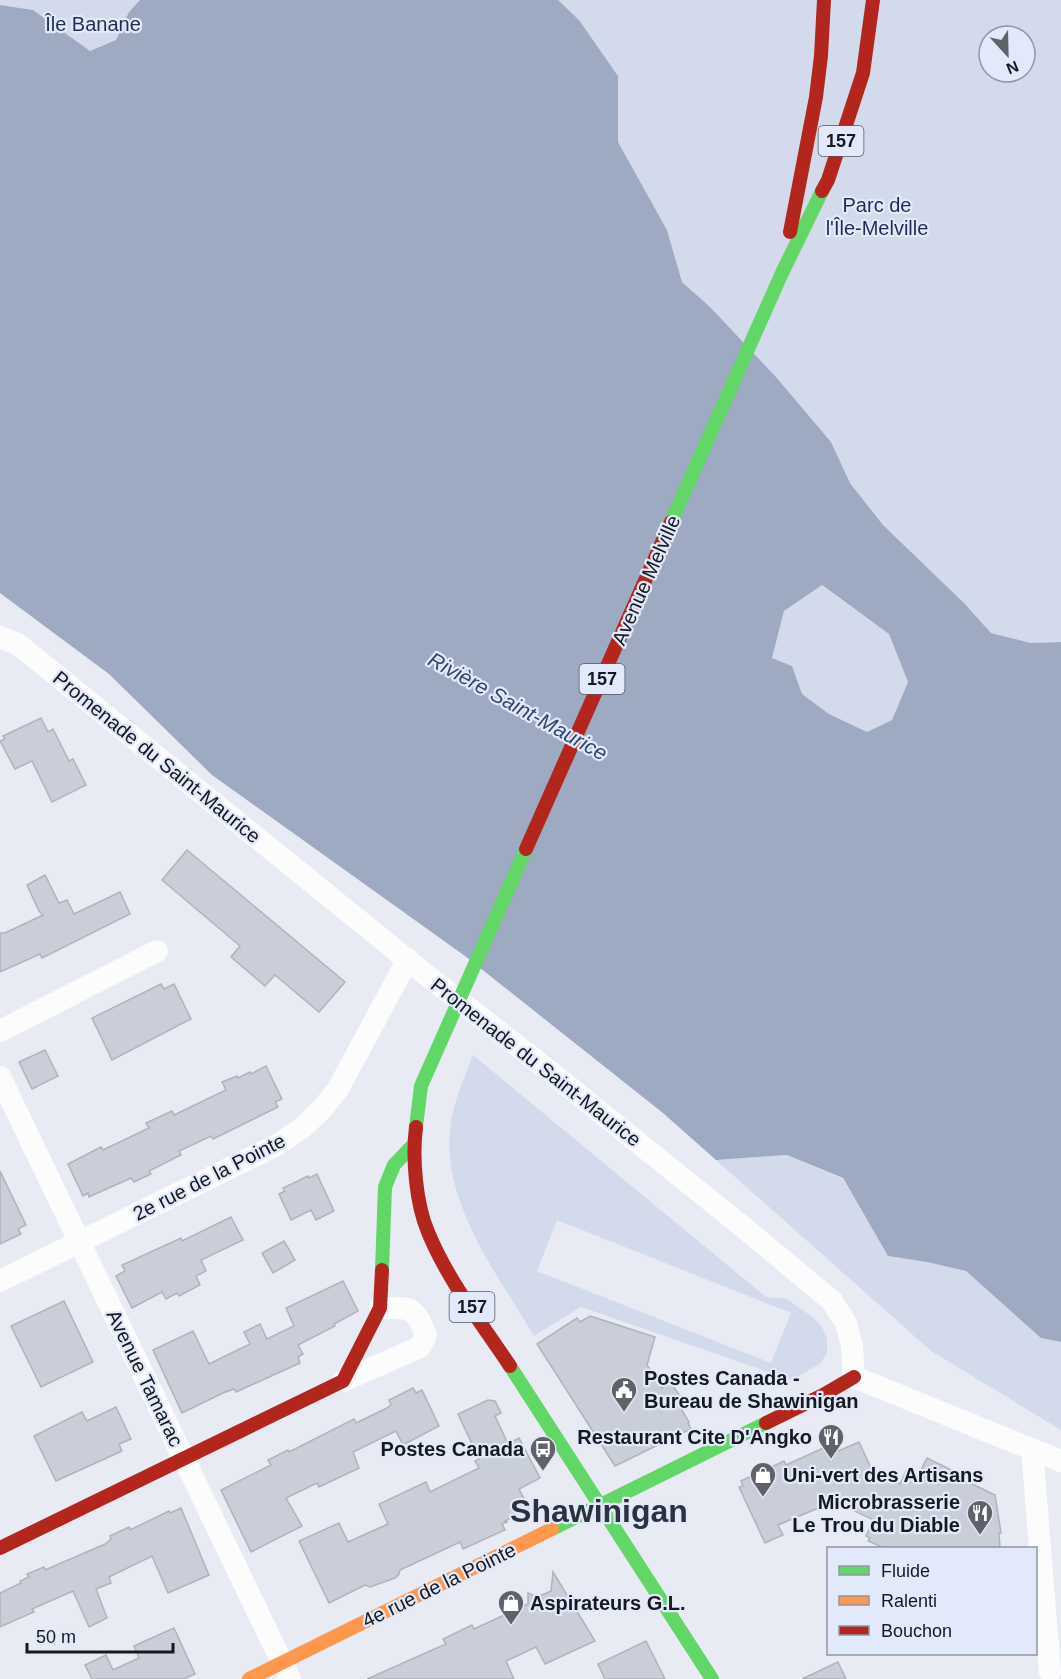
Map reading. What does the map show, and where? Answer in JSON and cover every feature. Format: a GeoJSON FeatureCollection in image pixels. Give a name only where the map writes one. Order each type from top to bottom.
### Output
{"type":"FeatureCollection","features":[{"type":"Feature","properties":{"kind":"main road","name":"Avenue Melville"},"geometry":{"type":"LineString","coordinates":[[782,273],[816,97],[824,0]]}},
{"type":"Feature","properties":{"kind":"main road","name":"Avenue Melville"},"geometry":{"type":"LineString","coordinates":[[414,1144],[422,1086],[782,273],[828,180],[863,73],[873,0]]}},
{"type":"Feature","properties":{"kind":"main road"},"geometry":{"type":"LineString","coordinates":[[0,1548],[343,1381],[380,1308],[385,1186],[394,1165],[414,1144]]}},
{"type":"Feature","properties":{"kind":"main road","name":"157"},"geometry":{"type":"LineString","coordinates":[[414,1144],[419,1200],[427,1230],[445,1266],[712,1679]]}},
{"type":"Feature","properties":{"kind":"main road","name":"4e rue de la Pointe"},"geometry":{"type":"LineString","coordinates":[[249,1679],[286,1671],[599,1506],[854,1377]]}},
{"type":"Feature","properties":{"kind":"street","name":"Promenade du Saint-Maurice"},"geometry":{"type":"LineString","coordinates":[[0,637],[19,645],[714,1203],[832,1301],[846,1323],[852,1346],[854,1377]]}},
{"type":"Feature","properties":{"kind":"street"},"geometry":{"type":"LineString","coordinates":[[0,1031],[157,951]]}},
{"type":"Feature","properties":{"kind":"street","name":"2e rue de la Pointe"},"geometry":{"type":"LineString","coordinates":[[0,1281],[277,1145],[302,1128],[322,1109],[338,1089],[408,959]]}},
{"type":"Feature","properties":{"kind":"street","name":"Avenue Tamarac"},"geometry":{"type":"LineString","coordinates":[[0,1077],[286,1671]]}},
{"type":"Feature","properties":{"kind":"street"},"geometry":{"type":"LineString","coordinates":[[343,1381],[420,1347],[426,1335],[418,1316],[407,1308],[380,1308]]}},
{"type":"Feature","properties":{"kind":"street"},"geometry":{"type":"LineString","coordinates":[[854,1377],[1061,1461]]}},
{"type":"Feature","properties":{"kind":"street"},"geometry":{"type":"LineString","coordinates":[[1032,1449],[1050,1671]]}},
{"type":"Feature","properties":{"kind":"green space","name":"Île Banane"},"geometry":{"type":"Polygon","coordinates":[[[0,0],[140,0],[129,12],[116,40],[90,51],[33,10],[0,5],[0,0]]]}},
{"type":"Feature","properties":{"kind":"green space","name":"Parc de l'Île-Melville"},"geometry":{"type":"Polygon","coordinates":[[[558,0],[1061,0],[1061,642],[1031,643],[991,633],[964,603],[883,525],[850,483],[831,442],[776,377],[710,307],[682,282],[667,230],[618,142],[618,76],[579,20],[558,0]]]}},
{"type":"Feature","properties":{"kind":"green space"},"geometry":{"type":"Polygon","coordinates":[[[821,585],[889,634],[908,682],[892,720],[867,732],[829,714],[802,694],[792,666],[772,658],[784,611],[821,585]]]}},
{"type":"Feature","properties":{"kind":"green space"},"geometry":{"type":"Polygon","coordinates":[[[473,1055],[766,1297],[787,1299],[814,1318],[822,1327],[827,1339],[827,1353],[820,1364],[791,1380],[581,1307],[534,1336],[476,1238],[455,1185],[450,1157],[451,1121],[473,1055]],[[557,1220],[537,1271],[771,1363],[791,1313],[557,1220]]]}},
{"type":"Feature","properties":{"kind":"green space"},"geometry":{"type":"Polygon","coordinates":[[[787,1155],[843,1179],[888,1256],[966,1271],[1041,1338],[1061,1342],[1061,1430],[931,1351],[716,1160],[787,1155]]]}},
{"type":"Feature","properties":{"kind":"water","name":"Rivière Saint-Maurice"},"geometry":{"type":"Polygon","coordinates":[[[140,0],[558,0],[579,20],[618,76],[618,142],[667,230],[682,282],[710,307],[776,377],[831,442],[850,483],[883,525],[964,603],[991,633],[1031,643],[1061,642],[1061,1342],[1041,1338],[966,1271],[888,1256],[843,1178],[787,1155],[716,1160],[663,1113],[465,956],[212,775],[109,674],[0,593],[0,5],[33,10],[90,51],[116,40],[129,12],[140,0]],[[822,585],[784,611],[772,658],[792,666],[802,694],[829,714],[867,732],[892,720],[908,682],[889,634],[822,585]]]}},
{"type":"Feature","properties":{"kind":"building"},"geometry":{"type":"Polygon","coordinates":[[[41,718],[48,732],[53,729],[69,761],[73,759],[86,785],[52,802],[32,761],[15,769],[0,741],[5,739],[3,736],[41,718]]]}},
{"type":"Feature","properties":{"kind":"building"},"geometry":{"type":"Polygon","coordinates":[[[187,850],[345,982],[319,1012],[275,975],[265,986],[231,957],[240,946],[162,880],[187,850]]]}},
{"type":"Feature","properties":{"kind":"building"},"geometry":{"type":"Polygon","coordinates":[[[45,875],[59,903],[67,900],[74,914],[120,892],[130,914],[42,958],[40,954],[0,972],[0,933],[5,933],[43,915],[27,885],[45,875]]]}},
{"type":"Feature","properties":{"kind":"building"},"geometry":{"type":"Polygon","coordinates":[[[161,984],[164,989],[174,984],[191,1019],[112,1060],[92,1018],[161,984]]]}},
{"type":"Feature","properties":{"kind":"building"},"geometry":{"type":"Polygon","coordinates":[[[45,1050],[58,1076],[32,1089],[19,1062],[45,1050]]]}},
{"type":"Feature","properties":{"kind":"building"},"geometry":{"type":"Polygon","coordinates":[[[266,1066],[282,1099],[275,1102],[278,1107],[213,1139],[211,1136],[179,1151],[181,1155],[149,1171],[151,1174],[134,1182],[131,1178],[89,1197],[88,1193],[83,1196],[68,1164],[101,1147],[103,1150],[149,1128],[146,1123],[172,1111],[174,1115],[226,1090],[222,1082],[250,1072],[251,1074],[266,1066]]]}},
{"type":"Feature","properties":{"kind":"building"},"geometry":{"type":"Polygon","coordinates":[[[0,1171],[26,1225],[18,1229],[21,1234],[0,1244],[0,1171]]]}},
{"type":"Feature","properties":{"kind":"building"},"geometry":{"type":"Polygon","coordinates":[[[317,1174],[334,1211],[316,1220],[311,1210],[291,1220],[279,1194],[285,1191],[283,1188],[317,1174]]]}},
{"type":"Feature","properties":{"kind":"building"},"geometry":{"type":"Polygon","coordinates":[[[231,1217],[243,1240],[201,1260],[206,1271],[196,1276],[200,1285],[179,1296],[177,1293],[166,1299],[162,1292],[132,1308],[116,1276],[125,1271],[122,1265],[181,1238],[182,1241],[231,1217]]]}},
{"type":"Feature","properties":{"kind":"building"},"geometry":{"type":"Polygon","coordinates":[[[284,1241],[295,1260],[273,1273],[262,1253],[284,1241]]]}},
{"type":"Feature","properties":{"kind":"building"},"geometry":{"type":"Polygon","coordinates":[[[343,1281],[358,1311],[298,1345],[303,1354],[298,1357],[300,1363],[236,1392],[234,1389],[223,1393],[182,1413],[153,1350],[193,1331],[209,1364],[250,1344],[244,1332],[260,1324],[267,1339],[294,1326],[286,1308],[343,1281]]]}},
{"type":"Feature","properties":{"kind":"building"},"geometry":{"type":"Polygon","coordinates":[[[64,1301],[93,1362],[41,1387],[11,1326],[64,1301]]]}},
{"type":"Feature","properties":{"kind":"building"},"geometry":{"type":"Polygon","coordinates":[[[590,1316],[655,1337],[647,1365],[662,1388],[671,1383],[682,1399],[677,1402],[691,1429],[615,1466],[537,1344],[577,1318],[580,1322],[590,1316]]]}},
{"type":"Feature","properties":{"kind":"building"},"geometry":{"type":"Polygon","coordinates":[[[413,1388],[416,1393],[422,1390],[439,1426],[403,1445],[396,1431],[353,1452],[359,1468],[319,1487],[317,1483],[286,1498],[302,1526],[251,1552],[221,1490],[271,1465],[268,1460],[288,1450],[289,1452],[354,1419],[356,1423],[385,1409],[391,1405],[389,1400],[413,1388]]]}},
{"type":"Feature","properties":{"kind":"building"},"geometry":{"type":"Polygon","coordinates":[[[488,1400],[495,1401],[501,1413],[495,1416],[508,1444],[519,1438],[540,1478],[519,1489],[529,1508],[505,1521],[507,1522],[502,1524],[505,1530],[463,1549],[460,1542],[400,1570],[395,1578],[370,1587],[365,1585],[329,1603],[299,1541],[339,1523],[348,1542],[388,1524],[379,1504],[426,1482],[430,1492],[479,1468],[475,1461],[479,1459],[458,1414],[488,1400]]]}},
{"type":"Feature","properties":{"kind":"building"},"geometry":{"type":"Polygon","coordinates":[[[116,1407],[131,1439],[119,1444],[122,1451],[56,1481],[34,1436],[82,1412],[87,1421],[116,1407]]]}},
{"type":"Feature","properties":{"kind":"building"},"geometry":{"type":"Polygon","coordinates":[[[859,1442],[872,1470],[900,1484],[906,1471],[918,1476],[927,1458],[968,1478],[966,1481],[995,1495],[1001,1533],[999,1533],[1000,1547],[882,1547],[868,1541],[870,1538],[866,1536],[874,1520],[844,1506],[838,1509],[835,1501],[778,1525],[783,1535],[765,1543],[739,1487],[743,1486],[741,1481],[784,1461],[786,1465],[832,1444],[836,1452],[859,1442]]]}},
{"type":"Feature","properties":{"kind":"building"},"geometry":{"type":"Polygon","coordinates":[[[181,1508],[209,1575],[168,1593],[152,1556],[109,1577],[111,1583],[96,1589],[107,1618],[89,1627],[73,1591],[32,1609],[34,1612],[0,1627],[0,1593],[21,1583],[20,1581],[29,1577],[27,1574],[44,1567],[45,1570],[105,1544],[111,1539],[110,1536],[129,1527],[130,1530],[169,1511],[170,1513],[181,1508]]]}},
{"type":"Feature","properties":{"kind":"building"},"geometry":{"type":"Polygon","coordinates":[[[553,1572],[595,1641],[545,1664],[536,1647],[506,1661],[514,1679],[367,1679],[446,1644],[443,1639],[472,1625],[474,1629],[528,1604],[528,1593],[537,1597],[551,1591],[553,1572]]]}},
{"type":"Feature","properties":{"kind":"building"},"geometry":{"type":"Polygon","coordinates":[[[174,1628],[195,1674],[184,1679],[92,1679],[85,1665],[106,1655],[113,1670],[139,1658],[134,1646],[174,1628]]]}},
{"type":"Feature","properties":{"kind":"building"},"geometry":{"type":"Polygon","coordinates":[[[646,1641],[665,1679],[605,1679],[598,1664],[646,1641]]]}},
{"type":"Feature","properties":{"kind":"building"},"geometry":{"type":"Polygon","coordinates":[[[838,1662],[846,1679],[802,1679],[838,1662]]]}},
{"type":"Feature","properties":{"kind":"traffic: fast"},"geometry":{"type":"LineString","coordinates":[[671,522],[782,273],[822,191]]}},
{"type":"Feature","properties":{"kind":"traffic: fast"},"geometry":{"type":"LineString","coordinates":[[416,1127],[421,1086],[526,849]]}},
{"type":"Feature","properties":{"kind":"traffic: fast"},"geometry":{"type":"LineString","coordinates":[[382,1270],[385,1187],[394,1165],[414,1144]]}},
{"type":"Feature","properties":{"kind":"traffic: fast"},"geometry":{"type":"LineString","coordinates":[[510,1366],[712,1679]]}},
{"type":"Feature","properties":{"kind":"traffic: fast"},"geometry":{"type":"LineString","coordinates":[[552,1529],[766,1423]]}},
{"type":"Feature","properties":{"kind":"traffic: slow"},"geometry":{"type":"LineString","coordinates":[[249,1679],[552,1529]]}},
{"type":"Feature","properties":{"kind":"traffic: jam"},"geometry":{"type":"LineString","coordinates":[[790,232],[816,97],[824,0]]}},
{"type":"Feature","properties":{"kind":"traffic: jam"},"geometry":{"type":"LineString","coordinates":[[822,191],[828,180],[863,73],[873,0]]}},
{"type":"Feature","properties":{"kind":"traffic: jam"},"geometry":{"type":"LineString","coordinates":[[526,849],[671,522]]}},
{"type":"Feature","properties":{"kind":"traffic: jam"},"geometry":{"type":"LineString","coordinates":[[416,1127],[414,1153],[416,1181],[420,1208],[428,1232],[455,1284],[510,1366]]}},
{"type":"Feature","properties":{"kind":"traffic: jam"},"geometry":{"type":"LineString","coordinates":[[0,1548],[343,1381],[380,1308],[382,1270]]}},
{"type":"Feature","properties":{"kind":"traffic: jam"},"geometry":{"type":"LineString","coordinates":[[766,1423],[854,1377]]}},
{"type":"Feature","properties":{"kind":"place","name":"Postes Canada - Bureau de Shawinigan"},"geometry":{"type":"Point","coordinates":[624,1413]}},
{"type":"Feature","properties":{"kind":"place","name":"Restaurant Cite D'Angko"},"geometry":{"type":"Point","coordinates":[831,1460]}},
{"type":"Feature","properties":{"kind":"place","name":"Postes Canada"},"geometry":{"type":"Point","coordinates":[543,1472]}},
{"type":"Feature","properties":{"kind":"place","name":"Uni-vert des Artisans"},"geometry":{"type":"Point","coordinates":[763,1498]}},
{"type":"Feature","properties":{"kind":"place","name":"Microbrasserie Le Trou du Diable"},"geometry":{"type":"Point","coordinates":[980,1536]}},
{"type":"Feature","properties":{"kind":"place","name":"Aspirateurs G.L."},"geometry":{"type":"Point","coordinates":[511,1626]}},
{"type":"Feature","properties":{"kind":"district","name":"Shawinigan"},"geometry":{"type":"Point","coordinates":[599,1511]}}]}
